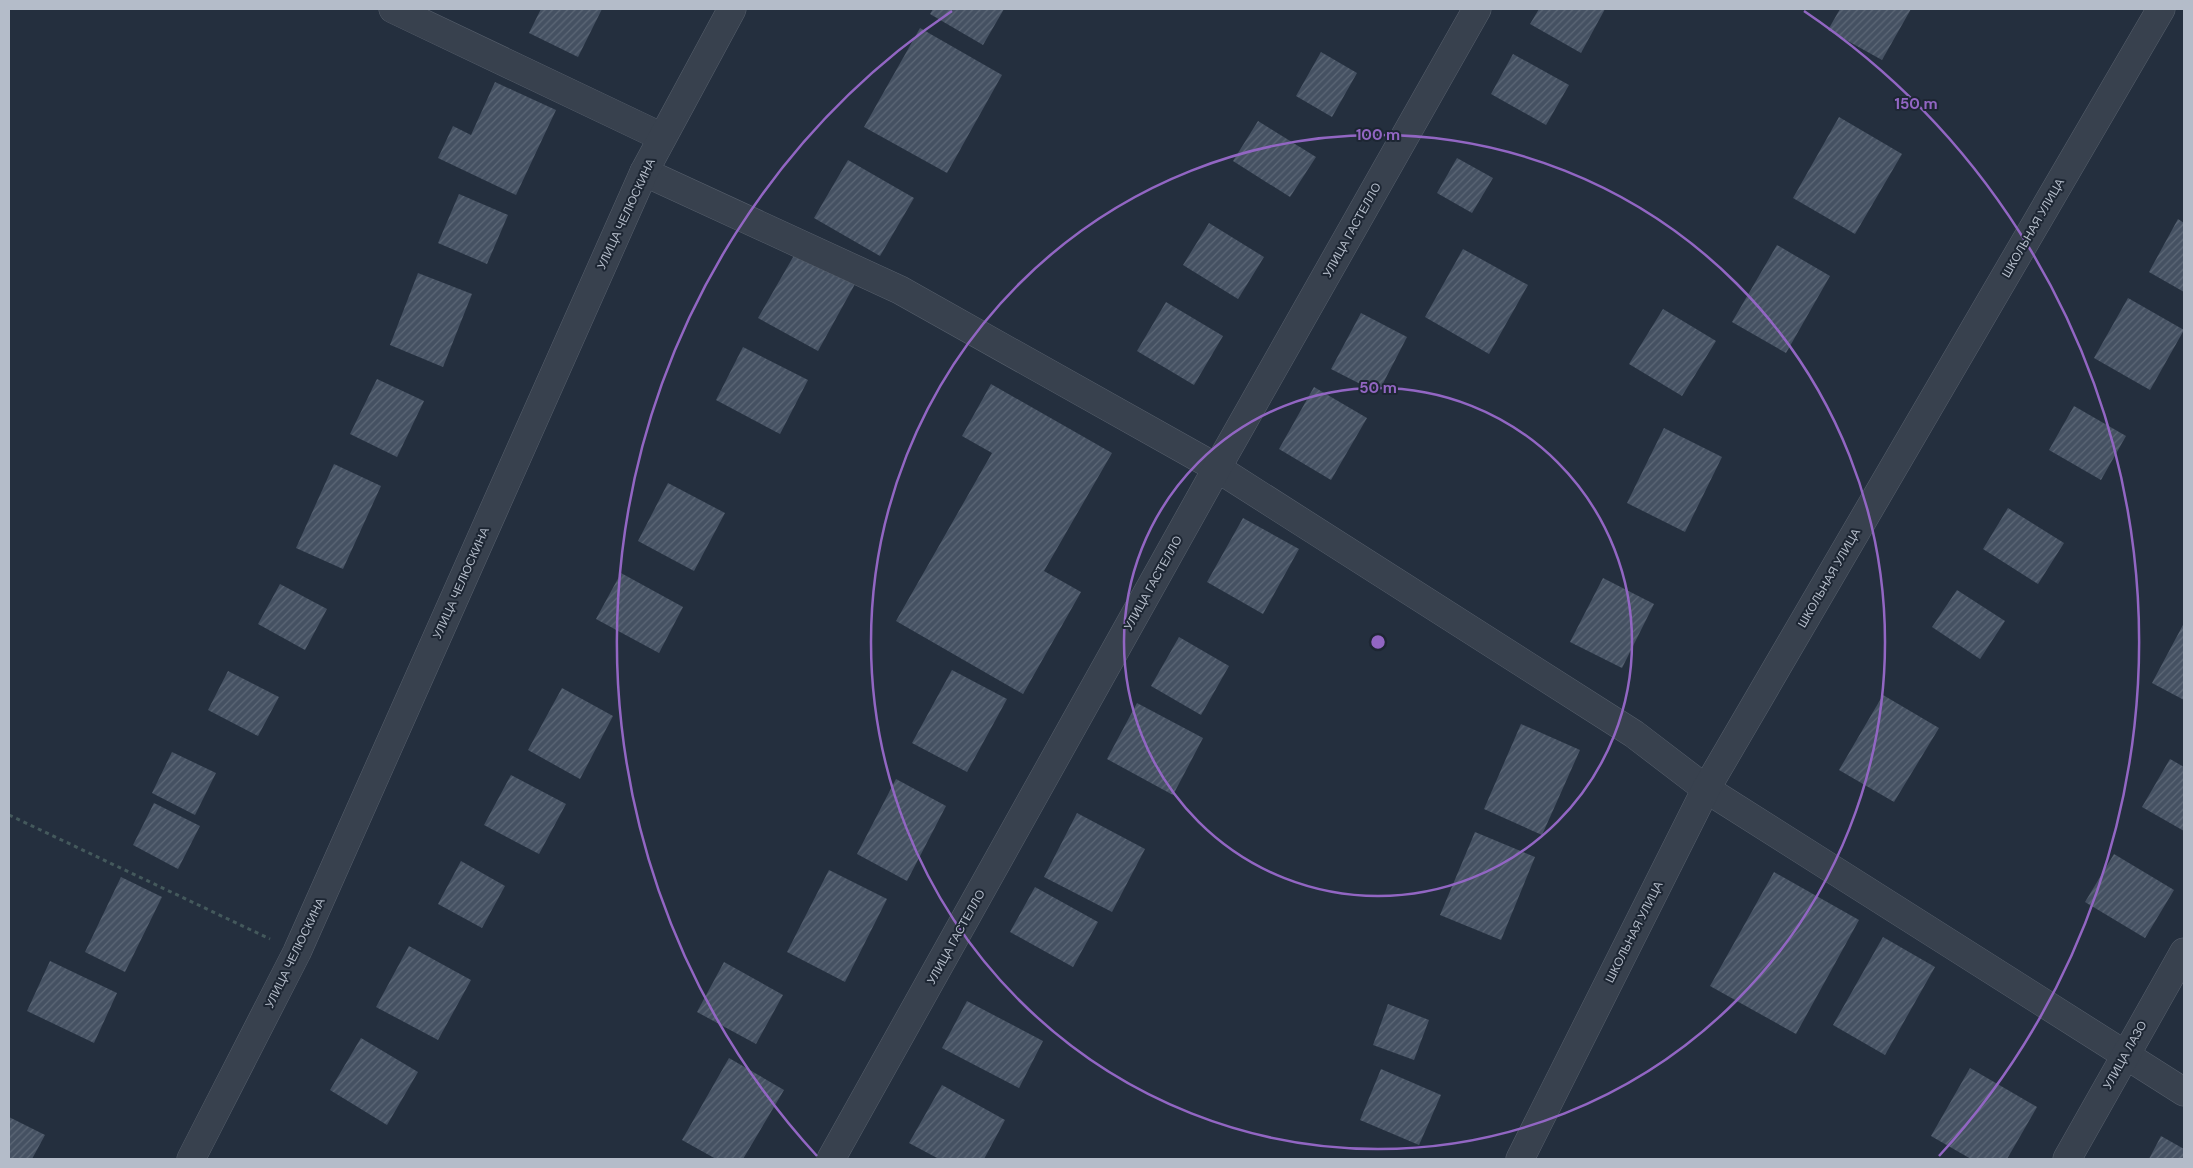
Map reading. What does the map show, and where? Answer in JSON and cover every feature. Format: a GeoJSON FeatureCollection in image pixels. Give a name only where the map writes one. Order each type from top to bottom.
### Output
{"type":"FeatureCollection","features":[{"type":"Feature","properties":{"kind":"street"},"geometry":{"type":"LineString","coordinates":[[393,9],[662,138]]}},
{"type":"Feature","properties":{"kind":"street","name":"УЛИЦА ЧЕЛЮСКИНА"},"geometry":{"type":"LineString","coordinates":[[191,1159],[297,952],[644,172],[732,9]]}},
{"type":"Feature","properties":{"kind":"street","name":"УЛИЦА ГАСТЕЛЛО"},"geometry":{"type":"LineString","coordinates":[[831,1159],[1217,468],[1477,9]]}},
{"type":"Feature","properties":{"kind":"street","name":"ШКОЛЬНАЯ УЛИЦА"},"geometry":{"type":"LineString","coordinates":[[1520,1159],[1706,789],[2161,9]]}},
{"type":"Feature","properties":{"kind":"street"},"geometry":{"type":"LineString","coordinates":[[644,172],[900,290],[1217,468],[1634,734],[1706,789],[2184,1092]]}},
{"type":"Feature","properties":{"kind":"street","name":"УЛИЦА ЛАЗО"},"geometry":{"type":"LineString","coordinates":[[2067,1159],[2184,952]]}},
{"type":"Feature","properties":{"kind":"path"},"geometry":{"type":"LineString","coordinates":[[9,815],[297,952]]}},
{"type":"Feature","properties":{"kind":"building"},"geometry":{"type":"Polygon","coordinates":[[[541,9],[602,9],[578,57],[529,33],[541,9]]]}},
{"type":"Feature","properties":{"kind":"building"},"geometry":{"type":"Polygon","coordinates":[[[933,9],[1004,9],[983,45],[930,14],[933,9]]]}},
{"type":"Feature","properties":{"kind":"building"},"geometry":{"type":"Polygon","coordinates":[[[1539,9],[1605,9],[1581,53],[1530,24],[1539,9]]]}},
{"type":"Feature","properties":{"kind":"building"},"geometry":{"type":"Polygon","coordinates":[[[1840,9],[1911,9],[1882,60],[1828,30],[1840,9]]]}},
{"type":"Feature","properties":{"kind":"building"},"geometry":{"type":"Polygon","coordinates":[[[920,28],[1002,75],[947,173],[864,127],[920,28]]]}},
{"type":"Feature","properties":{"kind":"building"},"geometry":{"type":"Polygon","coordinates":[[[1321,52],[1357,73],[1332,117],[1296,96],[1321,52]]]}},
{"type":"Feature","properties":{"kind":"building"},"geometry":{"type":"Polygon","coordinates":[[[1513,54],[1569,85],[1546,125],[1491,94],[1513,54]]]}},
{"type":"Feature","properties":{"kind":"building"},"geometry":{"type":"Polygon","coordinates":[[[495,82],[556,110],[516,195],[438,158],[453,126],[471,135],[495,82]]]}},
{"type":"Feature","properties":{"kind":"building"},"geometry":{"type":"Polygon","coordinates":[[[1839,117],[1902,154],[1855,234],[1793,198],[1839,117]]]}},
{"type":"Feature","properties":{"kind":"building"},"geometry":{"type":"Polygon","coordinates":[[[1258,121],[1316,157],[1290,197],[1233,161],[1258,121]]]}},
{"type":"Feature","properties":{"kind":"building"},"geometry":{"type":"Polygon","coordinates":[[[1457,158],[1493,178],[1472,213],[1437,193],[1457,158]]]}},
{"type":"Feature","properties":{"kind":"building"},"geometry":{"type":"Polygon","coordinates":[[[848,160],[914,198],[880,256],[814,218],[848,160]]]}},
{"type":"Feature","properties":{"kind":"building"},"geometry":{"type":"Polygon","coordinates":[[[459,194],[508,215],[487,264],[438,243],[459,194]]]}},
{"type":"Feature","properties":{"kind":"building"},"geometry":{"type":"Polygon","coordinates":[[[2178,219],[2184,223],[2184,292],[2149,272],[2178,219]]]}},
{"type":"Feature","properties":{"kind":"building"},"geometry":{"type":"Polygon","coordinates":[[[1209,223],[1264,257],[1238,299],[1183,265],[1209,223]]]}},
{"type":"Feature","properties":{"kind":"building"},"geometry":{"type":"Polygon","coordinates":[[[1777,245],[1830,276],[1786,353],[1732,322],[1777,245]]]}},
{"type":"Feature","properties":{"kind":"building"},"geometry":{"type":"Polygon","coordinates":[[[1463,249],[1528,285],[1489,354],[1425,317],[1463,249]]]}},
{"type":"Feature","properties":{"kind":"building"},"geometry":{"type":"Polygon","coordinates":[[[796,252],[855,284],[818,351],[758,318],[796,252]]]}},
{"type":"Feature","properties":{"kind":"building"},"geometry":{"type":"Polygon","coordinates":[[[418,273],[472,294],[443,367],[390,345],[418,273]]]}},
{"type":"Feature","properties":{"kind":"building"},"geometry":{"type":"Polygon","coordinates":[[[2128,298],[2184,330],[2150,390],[2094,358],[2128,298]]]}},
{"type":"Feature","properties":{"kind":"building"},"geometry":{"type":"Polygon","coordinates":[[[1166,302],[1223,336],[1194,385],[1137,351],[1166,302]]]}},
{"type":"Feature","properties":{"kind":"building"},"geometry":{"type":"Polygon","coordinates":[[[1663,309],[1716,341],[1682,396],[1629,364],[1663,309]]]}},
{"type":"Feature","properties":{"kind":"building"},"geometry":{"type":"Polygon","coordinates":[[[1361,313],[1407,337],[1378,393],[1331,369],[1361,313]]]}},
{"type":"Feature","properties":{"kind":"building"},"geometry":{"type":"Polygon","coordinates":[[[743,347],[808,380],[780,434],[716,400],[743,347]]]}},
{"type":"Feature","properties":{"kind":"building"},"geometry":{"type":"Polygon","coordinates":[[[377,379],[424,401],[397,457],[350,434],[377,379]]]}},
{"type":"Feature","properties":{"kind":"building"},"geometry":{"type":"Polygon","coordinates":[[[991,384],[1112,453],[1044,571],[1081,592],[1023,694],[896,621],[992,453],[962,436],[991,384]]]}},
{"type":"Feature","properties":{"kind":"building"},"geometry":{"type":"Polygon","coordinates":[[[1314,387],[1367,418],[1331,480],[1279,449],[1314,387]]]}},
{"type":"Feature","properties":{"kind":"building"},"geometry":{"type":"Polygon","coordinates":[[[2074,406],[2126,436],[2101,480],[2049,450],[2074,406]]]}},
{"type":"Feature","properties":{"kind":"building"},"geometry":{"type":"Polygon","coordinates":[[[1664,428],[1722,457],[1685,532],[1627,503],[1664,428]]]}},
{"type":"Feature","properties":{"kind":"building"},"geometry":{"type":"Polygon","coordinates":[[[334,464],[381,486],[343,569],[296,548],[334,464]]]}},
{"type":"Feature","properties":{"kind":"building"},"geometry":{"type":"Polygon","coordinates":[[[668,483],[725,513],[694,571],[638,541],[668,483]]]}},
{"type":"Feature","properties":{"kind":"building"},"geometry":{"type":"Polygon","coordinates":[[[2008,508],[2064,543],[2038,584],[1983,549],[2008,508]]]}},
{"type":"Feature","properties":{"kind":"building"},"geometry":{"type":"Polygon","coordinates":[[[1243,518],[1299,549],[1263,614],[1207,582],[1243,518]]]}},
{"type":"Feature","properties":{"kind":"building"},"geometry":{"type":"Polygon","coordinates":[[[621,573],[683,607],[659,653],[596,619],[621,573]]]}},
{"type":"Feature","properties":{"kind":"building"},"geometry":{"type":"Polygon","coordinates":[[[1603,578],[1654,604],[1622,668],[1570,642],[1603,578]]]}},
{"type":"Feature","properties":{"kind":"building"},"geometry":{"type":"Polygon","coordinates":[[[280,584],[327,609],[305,650],[258,624],[280,584]]]}},
{"type":"Feature","properties":{"kind":"building"},"geometry":{"type":"Polygon","coordinates":[[[1957,590],[2005,621],[1980,659],[1932,627],[1957,590]]]}},
{"type":"Feature","properties":{"kind":"building"},"geometry":{"type":"Polygon","coordinates":[[[2184,623],[2184,700],[2152,683],[2184,623]]]}},
{"type":"Feature","properties":{"kind":"building"},"geometry":{"type":"Polygon","coordinates":[[[1179,637],[1229,666],[1201,715],[1151,686],[1179,637]]]}},
{"type":"Feature","properties":{"kind":"building"},"geometry":{"type":"Polygon","coordinates":[[[952,670],[1007,699],[967,772],[912,743],[952,670]]]}},
{"type":"Feature","properties":{"kind":"building"},"geometry":{"type":"Polygon","coordinates":[[[228,671],[279,697],[258,736],[208,710],[228,671]]]}},
{"type":"Feature","properties":{"kind":"building"},"geometry":{"type":"Polygon","coordinates":[[[562,688],[613,716],[580,779],[528,750],[562,688]]]}},
{"type":"Feature","properties":{"kind":"building"},"geometry":{"type":"Polygon","coordinates":[[[1883,695],[1939,728],[1894,802],[1839,770],[1883,695]]]}},
{"type":"Feature","properties":{"kind":"building"},"geometry":{"type":"Polygon","coordinates":[[[1137,703],[1203,738],[1173,795],[1107,759],[1137,703]]]}},
{"type":"Feature","properties":{"kind":"building"},"geometry":{"type":"Polygon","coordinates":[[[1521,724],[1580,750],[1542,835],[1484,809],[1521,724]]]}},
{"type":"Feature","properties":{"kind":"building"},"geometry":{"type":"Polygon","coordinates":[[[172,752],[216,773],[195,815],[152,793],[172,752]]]}},
{"type":"Feature","properties":{"kind":"building"},"geometry":{"type":"Polygon","coordinates":[[[2170,759],[2184,767],[2184,831],[2142,807],[2170,759]]]}},
{"type":"Feature","properties":{"kind":"building"},"geometry":{"type":"Polygon","coordinates":[[[511,775],[566,804],[539,854],[484,825],[511,775]]]}},
{"type":"Feature","properties":{"kind":"building"},"geometry":{"type":"Polygon","coordinates":[[[896,779],[946,806],[907,881],[857,854],[896,779]]]}},
{"type":"Feature","properties":{"kind":"building"},"geometry":{"type":"Polygon","coordinates":[[[154,803],[200,826],[178,869],[133,845],[154,803]]]}},
{"type":"Feature","properties":{"kind":"building"},"geometry":{"type":"Polygon","coordinates":[[[1077,813],[1145,849],[1112,912],[1044,877],[1077,813]]]}},
{"type":"Feature","properties":{"kind":"building"},"geometry":{"type":"Polygon","coordinates":[[[1475,832],[1535,857],[1501,940],[1440,915],[1475,832]]]}},
{"type":"Feature","properties":{"kind":"building"},"geometry":{"type":"Polygon","coordinates":[[[2114,854],[2174,890],[2145,938],[2085,902],[2114,854]]]}},
{"type":"Feature","properties":{"kind":"building"},"geometry":{"type":"Polygon","coordinates":[[[461,861],[505,886],[482,928],[438,904],[461,861]]]}},
{"type":"Feature","properties":{"kind":"building"},"geometry":{"type":"Polygon","coordinates":[[[829,870],[887,899],[845,982],[787,952],[829,870]]]}},
{"type":"Feature","properties":{"kind":"building"},"geometry":{"type":"Polygon","coordinates":[[[1774,872],[1859,920],[1796,1034],[1710,986],[1774,872]]]}},
{"type":"Feature","properties":{"kind":"building"},"geometry":{"type":"Polygon","coordinates":[[[121,877],[162,897],[125,972],[85,952],[121,877]]]}},
{"type":"Feature","properties":{"kind":"building"},"geometry":{"type":"Polygon","coordinates":[[[1035,887],[1098,922],[1073,967],[1010,932],[1035,887]]]}},
{"type":"Feature","properties":{"kind":"building"},"geometry":{"type":"Polygon","coordinates":[[[1883,937],[1935,967],[1885,1055],[1833,1025],[1883,937]]]}},
{"type":"Feature","properties":{"kind":"building"},"geometry":{"type":"Polygon","coordinates":[[[409,946],[471,980],[438,1040],[376,1007],[409,946]]]}},
{"type":"Feature","properties":{"kind":"building"},"geometry":{"type":"Polygon","coordinates":[[[50,961],[117,993],[94,1043],[27,1011],[50,961]]]}},
{"type":"Feature","properties":{"kind":"building"},"geometry":{"type":"Polygon","coordinates":[[[724,962],[783,995],[756,1044],[697,1012],[724,962]]]}},
{"type":"Feature","properties":{"kind":"building"},"geometry":{"type":"Polygon","coordinates":[[[967,1001],[1043,1041],[1019,1088],[942,1048],[967,1001]]]}},
{"type":"Feature","properties":{"kind":"building"},"geometry":{"type":"Polygon","coordinates":[[[1388,1004],[1429,1020],[1414,1060],[1373,1045],[1388,1004]]]}},
{"type":"Feature","properties":{"kind":"building"},"geometry":{"type":"Polygon","coordinates":[[[361,1038],[418,1072],[387,1125],[330,1090],[361,1038]]]}},
{"type":"Feature","properties":{"kind":"building"},"geometry":{"type":"Polygon","coordinates":[[[729,1058],[784,1090],[743,1159],[716,1159],[682,1140],[729,1058]]]}},
{"type":"Feature","properties":{"kind":"building"},"geometry":{"type":"Polygon","coordinates":[[[1970,1068],[2037,1107],[2007,1159],[1971,1159],[1931,1136],[1970,1068]]]}},
{"type":"Feature","properties":{"kind":"building"},"geometry":{"type":"Polygon","coordinates":[[[1381,1069],[1441,1095],[1419,1145],[1360,1120],[1381,1069]]]}},
{"type":"Feature","properties":{"kind":"building"},"geometry":{"type":"Polygon","coordinates":[[[942,1085],[1005,1120],[984,1159],[939,1159],[909,1143],[942,1085]]]}},
{"type":"Feature","properties":{"kind":"building"},"geometry":{"type":"Polygon","coordinates":[[[9,1117],[45,1135],[32,1159],[9,1159],[9,1117]]]}},
{"type":"Feature","properties":{"kind":"building"},"geometry":{"type":"Polygon","coordinates":[[[2161,1136],[2184,1149],[2184,1159],[2149,1159],[2161,1136]]]}}]}
